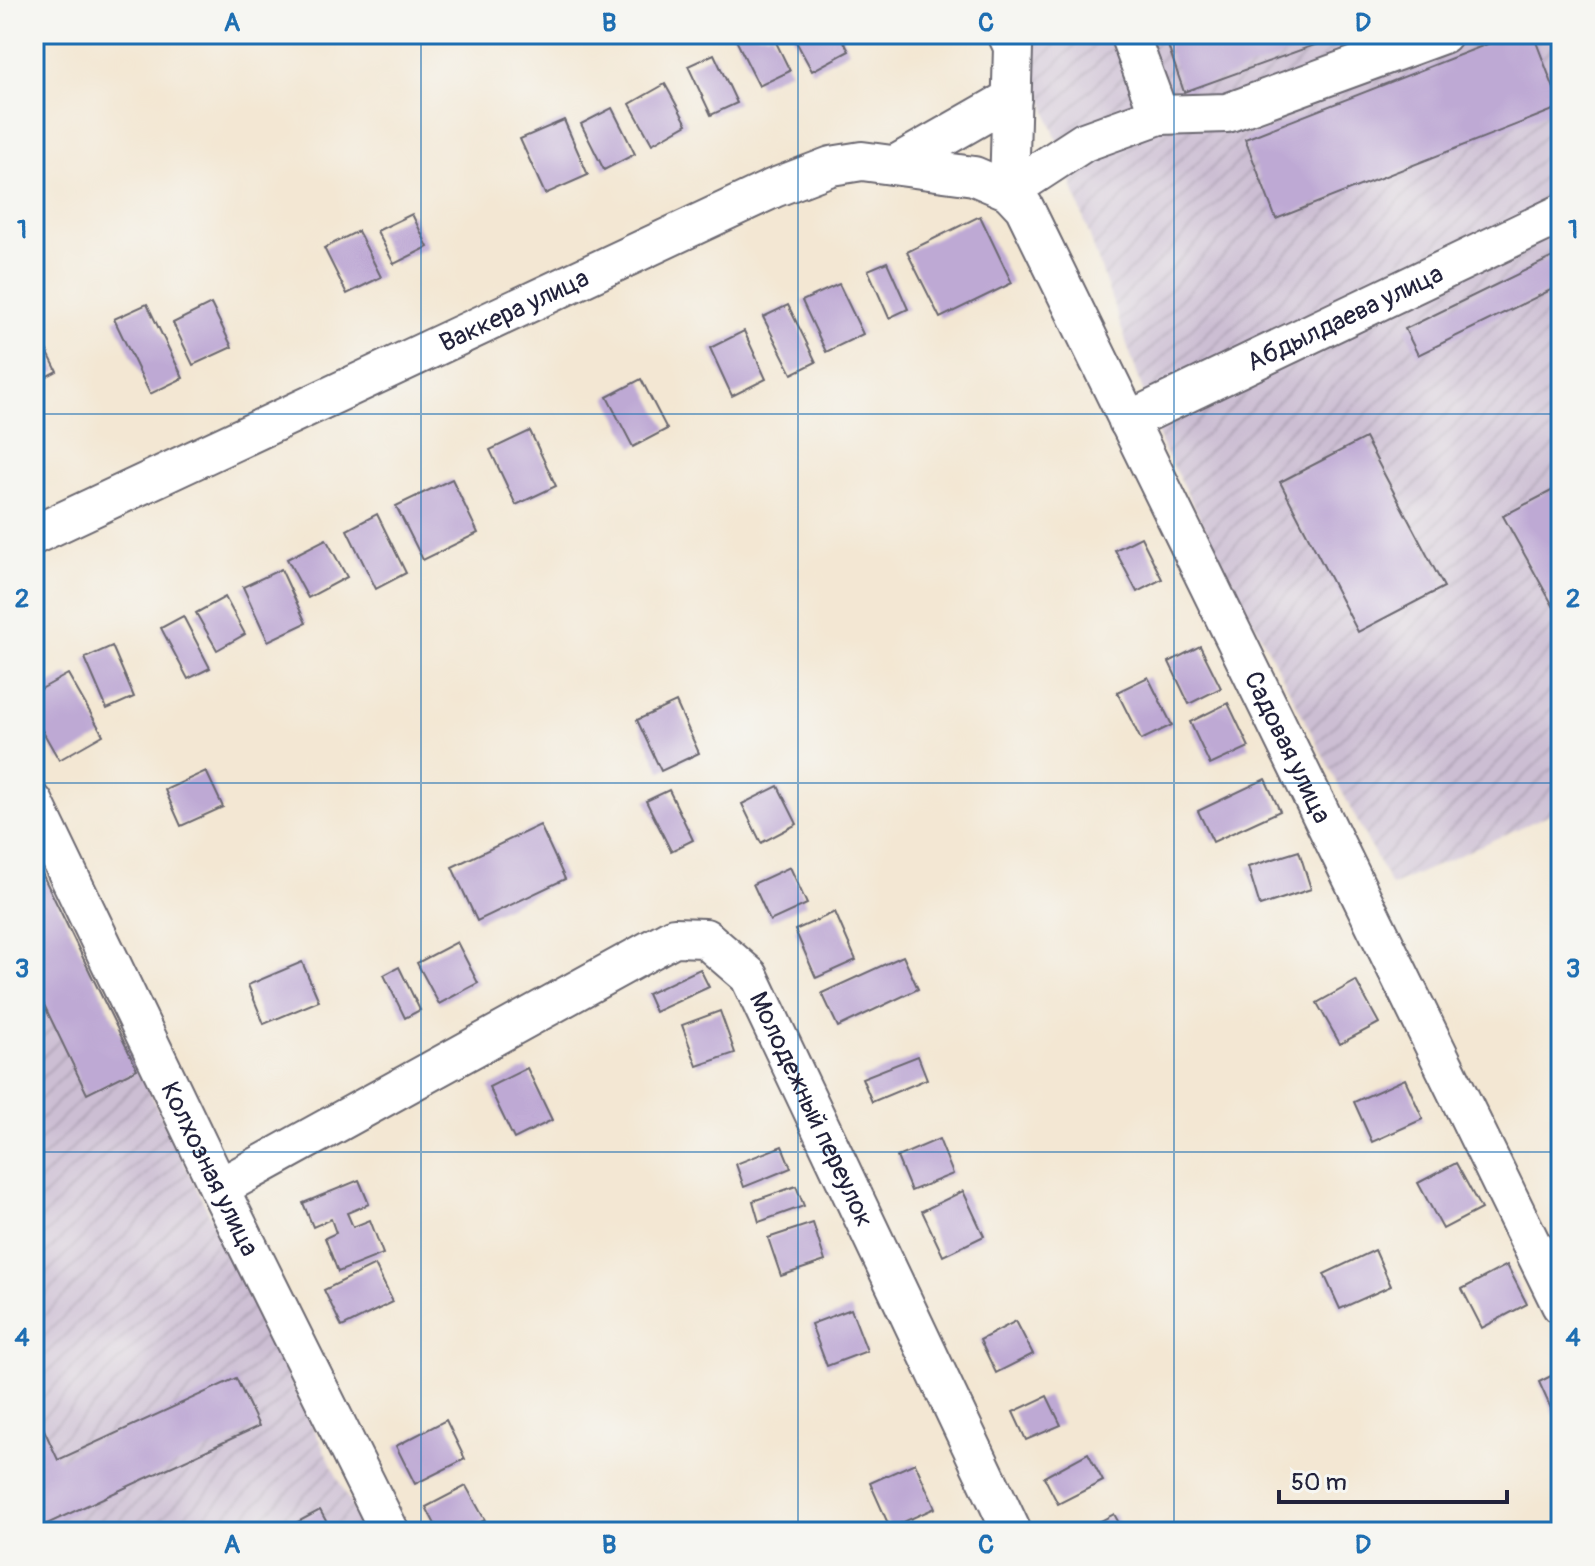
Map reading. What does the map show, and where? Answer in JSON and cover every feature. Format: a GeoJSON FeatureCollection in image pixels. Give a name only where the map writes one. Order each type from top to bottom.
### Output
{"type":"FeatureCollection","features":[{"type":"Feature","properties":{"kind":"street"},"geometry":{"type":"LineString","coordinates":[[1007,34],[1013,47],[1009,191]]}},
{"type":"Feature","properties":{"kind":"street"},"geometry":{"type":"LineString","coordinates":[[1129,34],[1159,115]]}},
{"type":"Feature","properties":{"kind":"street"},"geometry":{"type":"LineString","coordinates":[[1009,191],[1084,142],[1159,115],[1227,113],[1443,34]]}},
{"type":"Feature","properties":{"kind":"street"},"geometry":{"type":"LineString","coordinates":[[895,165],[1012,98]]}},
{"type":"Feature","properties":{"kind":"street","name":"Ваккера улица"},"geometry":{"type":"LineString","coordinates":[[34,535],[774,188],[831,166],[862,161],[974,176],[1009,191]]}},
{"type":"Feature","properties":{"kind":"street","name":"Садовая улица"},"geometry":{"type":"LineString","coordinates":[[1009,191],[1024,207],[1561,1305]]}},
{"type":"Feature","properties":{"kind":"street","name":"Абдылдаева улица"},"geometry":{"type":"LineString","coordinates":[[1128,421],[1561,214]]}},
{"type":"Feature","properties":{"kind":"street","name":"Колхозная улица"},"geometry":{"type":"LineString","coordinates":[[34,803],[219,1188],[390,1532]]}},
{"type":"Feature","properties":{"kind":"street","name":"Молодежный переулок"},"geometry":{"type":"LineString","coordinates":[[219,1188],[674,937],[705,938],[749,976],[1012,1532]]}},
{"type":"Feature","properties":{"kind":"shaded area"},"geometry":{"type":"Polygon","coordinates":[[[1020,34],[1561,34],[1561,809],[1391,886],[1161,443],[1020,34]]]}},
{"type":"Feature","properties":{"kind":"shaded area"},"geometry":{"type":"Polygon","coordinates":[[[34,854],[364,1532],[34,1532],[34,854]]]}},
{"type":"Feature","properties":{"kind":"building"},"geometry":{"type":"Polygon","coordinates":[[[733,34],[772,34],[790,71],[759,86],[733,34]]]}},
{"type":"Feature","properties":{"kind":"building"},"geometry":{"type":"Polygon","coordinates":[[[792,34],[840,34],[849,51],[812,71],[792,34]]]}},
{"type":"Feature","properties":{"kind":"building"},"geometry":{"type":"Polygon","coordinates":[[[1164,34],[1345,34],[1184,92],[1164,34]]]}},
{"type":"Feature","properties":{"kind":"building"},"geometry":{"type":"Polygon","coordinates":[[[1513,34],[1533,34],[1561,107],[1276,219],[1245,139],[1513,34]]]}},
{"type":"Feature","properties":{"kind":"building"},"geometry":{"type":"Polygon","coordinates":[[[714,54],[737,103],[711,115],[688,66],[714,54]]]}},
{"type":"Feature","properties":{"kind":"building"},"geometry":{"type":"Polygon","coordinates":[[[665,84],[687,124],[652,144],[630,104],[665,84]]]}},
{"type":"Feature","properties":{"kind":"building"},"geometry":{"type":"Polygon","coordinates":[[[612,108],[635,154],[604,170],[581,124],[612,108]]]}},
{"type":"Feature","properties":{"kind":"building"},"geometry":{"type":"Polygon","coordinates":[[[564,120],[588,175],[545,194],[520,139],[564,120]]]}},
{"type":"Feature","properties":{"kind":"building"},"geometry":{"type":"Polygon","coordinates":[[[412,214],[428,247],[394,264],[377,231],[412,214]]]}},
{"type":"Feature","properties":{"kind":"building"},"geometry":{"type":"Polygon","coordinates":[[[980,216],[1012,283],[940,318],[907,252],[980,216]]]}},
{"type":"Feature","properties":{"kind":"building"},"geometry":{"type":"Polygon","coordinates":[[[358,231],[381,277],[347,294],[324,248],[358,231]]]}},
{"type":"Feature","properties":{"kind":"building"},"geometry":{"type":"Polygon","coordinates":[[[1561,253],[1561,285],[1418,355],[1405,329],[1561,253]]]}},
{"type":"Feature","properties":{"kind":"building"},"geometry":{"type":"Polygon","coordinates":[[[887,262],[908,309],[889,318],[868,270],[887,262]]]}},
{"type":"Feature","properties":{"kind":"building"},"geometry":{"type":"Polygon","coordinates":[[[839,284],[863,334],[826,352],[802,301],[839,284]]]}},
{"type":"Feature","properties":{"kind":"building"},"geometry":{"type":"Polygon","coordinates":[[[147,304],[183,378],[150,394],[114,319],[147,304]]]}},
{"type":"Feature","properties":{"kind":"building"},"geometry":{"type":"Polygon","coordinates":[[[211,304],[232,347],[193,365],[173,323],[211,304]]]}},
{"type":"Feature","properties":{"kind":"building"},"geometry":{"type":"Polygon","coordinates":[[[788,305],[816,362],[792,374],[763,317],[788,305]]]}},
{"type":"Feature","properties":{"kind":"building"},"geometry":{"type":"Polygon","coordinates":[[[744,331],[766,379],[732,396],[710,348],[744,331]]]}},
{"type":"Feature","properties":{"kind":"building"},"geometry":{"type":"Polygon","coordinates":[[[42,341],[57,371],[34,383],[34,345],[42,341]]]}},
{"type":"Feature","properties":{"kind":"building"},"geometry":{"type":"Polygon","coordinates":[[[641,379],[667,429],[633,447],[607,397],[641,379]]]}},
{"type":"Feature","properties":{"kind":"building"},"geometry":{"type":"Polygon","coordinates":[[[530,431],[556,486],[516,505],[490,450],[530,431]]]}},
{"type":"Feature","properties":{"kind":"building"},"geometry":{"type":"Polygon","coordinates":[[[1365,438],[1444,587],[1358,632],[1280,482],[1365,438]]]}},
{"type":"Feature","properties":{"kind":"building"},"geometry":{"type":"Polygon","coordinates":[[[452,479],[478,533],[423,560],[396,506],[452,479]]]}},
{"type":"Feature","properties":{"kind":"building"},"geometry":{"type":"Polygon","coordinates":[[[1561,486],[1561,620],[1503,516],[1561,486]]]}},
{"type":"Feature","properties":{"kind":"building"},"geometry":{"type":"Polygon","coordinates":[[[377,514],[406,573],[376,589],[347,530],[377,514]]]}},
{"type":"Feature","properties":{"kind":"building"},"geometry":{"type":"Polygon","coordinates":[[[1141,537],[1162,579],[1137,592],[1115,550],[1141,537]]]}},
{"type":"Feature","properties":{"kind":"building"},"geometry":{"type":"Polygon","coordinates":[[[326,539],[347,577],[308,598],[287,559],[326,539]]]}},
{"type":"Feature","properties":{"kind":"building"},"geometry":{"type":"Polygon","coordinates":[[[281,569],[306,623],[268,641],[243,587],[281,569]]]}},
{"type":"Feature","properties":{"kind":"building"},"geometry":{"type":"Polygon","coordinates":[[[225,597],[245,634],[217,650],[196,613],[225,597]]]}},
{"type":"Feature","properties":{"kind":"building"},"geometry":{"type":"Polygon","coordinates":[[[183,616],[210,668],[188,679],[161,628],[183,616]]]}},
{"type":"Feature","properties":{"kind":"building"},"geometry":{"type":"Polygon","coordinates":[[[112,646],[134,697],[107,709],[85,658],[112,646]]]}},
{"type":"Feature","properties":{"kind":"building"},"geometry":{"type":"Polygon","coordinates":[[[1200,646],[1221,688],[1189,704],[1169,662],[1200,646]]]}},
{"type":"Feature","properties":{"kind":"building"},"geometry":{"type":"Polygon","coordinates":[[[68,674],[103,735],[59,760],[34,716],[34,693],[68,674]]]}},
{"type":"Feature","properties":{"kind":"building"},"geometry":{"type":"Polygon","coordinates":[[[1148,677],[1172,725],[1141,740],[1117,692],[1148,677]]]}},
{"type":"Feature","properties":{"kind":"building"},"geometry":{"type":"Polygon","coordinates":[[[676,702],[699,753],[661,771],[637,720],[676,702]]]}},
{"type":"Feature","properties":{"kind":"building"},"geometry":{"type":"Polygon","coordinates":[[[1228,703],[1249,747],[1210,765],[1190,722],[1228,703]]]}},
{"type":"Feature","properties":{"kind":"building"},"geometry":{"type":"Polygon","coordinates":[[[206,771],[223,807],[181,826],[165,790],[206,771]]]}},
{"type":"Feature","properties":{"kind":"building"},"geometry":{"type":"Polygon","coordinates":[[[1265,779],[1280,811],[1213,842],[1198,811],[1265,779]]]}},
{"type":"Feature","properties":{"kind":"building"},"geometry":{"type":"Polygon","coordinates":[[[778,786],[797,824],[761,843],[742,804],[778,786]]]}},
{"type":"Feature","properties":{"kind":"building"},"geometry":{"type":"Polygon","coordinates":[[[669,790],[693,840],[671,851],[646,801],[669,790]]]}},
{"type":"Feature","properties":{"kind":"building"},"geometry":{"type":"Polygon","coordinates":[[[540,825],[565,879],[477,921],[452,867],[540,825]]]}},
{"type":"Feature","properties":{"kind":"building"},"geometry":{"type":"Polygon","coordinates":[[[1299,851],[1311,889],[1260,906],[1248,867],[1299,851]]]}},
{"type":"Feature","properties":{"kind":"building"},"geometry":{"type":"Polygon","coordinates":[[[34,857],[137,1069],[87,1094],[34,984],[34,857]]]}},
{"type":"Feature","properties":{"kind":"building"},"geometry":{"type":"Polygon","coordinates":[[[790,867],[807,904],[770,921],[753,884],[790,867]]]}},
{"type":"Feature","properties":{"kind":"building"},"geometry":{"type":"Polygon","coordinates":[[[835,912],[856,960],[816,978],[795,930],[835,912]]]}},
{"type":"Feature","properties":{"kind":"building"},"geometry":{"type":"Polygon","coordinates":[[[457,942],[478,983],[439,1004],[417,963],[457,942]]]}},
{"type":"Feature","properties":{"kind":"building"},"geometry":{"type":"Polygon","coordinates":[[[903,956],[918,989],[838,1027],[822,993],[903,956]]]}},
{"type":"Feature","properties":{"kind":"building"},"geometry":{"type":"Polygon","coordinates":[[[302,962],[319,1001],[264,1024],[248,985],[302,962]]]}},
{"type":"Feature","properties":{"kind":"building"},"geometry":{"type":"Polygon","coordinates":[[[399,967],[420,1010],[405,1018],[384,975],[399,967]]]}},
{"type":"Feature","properties":{"kind":"building"},"geometry":{"type":"Polygon","coordinates":[[[700,969],[709,987],[655,1012],[647,994],[700,969]]]}},
{"type":"Feature","properties":{"kind":"building"},"geometry":{"type":"Polygon","coordinates":[[[1356,981],[1379,1023],[1340,1044],[1317,1003],[1356,981]]]}},
{"type":"Feature","properties":{"kind":"building"},"geometry":{"type":"Polygon","coordinates":[[[720,1011],[735,1053],[697,1066],[682,1025],[720,1011]]]}},
{"type":"Feature","properties":{"kind":"building"},"geometry":{"type":"Polygon","coordinates":[[[918,1056],[927,1079],[872,1102],[862,1078],[918,1056]]]}},
{"type":"Feature","properties":{"kind":"building"},"geometry":{"type":"Polygon","coordinates":[[[527,1068],[552,1120],[514,1139],[489,1087],[527,1068]]]}},
{"type":"Feature","properties":{"kind":"building"},"geometry":{"type":"Polygon","coordinates":[[[1405,1079],[1423,1119],[1372,1142],[1354,1102],[1405,1079]]]}},
{"type":"Feature","properties":{"kind":"building"},"geometry":{"type":"Polygon","coordinates":[[[939,1139],[953,1174],[911,1191],[897,1157],[939,1139]]]}},
{"type":"Feature","properties":{"kind":"building"},"geometry":{"type":"Polygon","coordinates":[[[782,1146],[791,1168],[744,1187],[736,1164],[782,1146]]]}},
{"type":"Feature","properties":{"kind":"building"},"geometry":{"type":"Polygon","coordinates":[[[1456,1163],[1481,1209],[1443,1229],[1418,1183],[1456,1163]]]}},
{"type":"Feature","properties":{"kind":"building"},"geometry":{"type":"Polygon","coordinates":[[[359,1180],[369,1204],[347,1213],[353,1227],[370,1220],[383,1254],[338,1272],[325,1238],[336,1233],[331,1219],[313,1227],[303,1203],[359,1180]]]}},
{"type":"Feature","properties":{"kind":"building"},"geometry":{"type":"Polygon","coordinates":[[[796,1186],[804,1206],[759,1222],[753,1201],[796,1186]]]}},
{"type":"Feature","properties":{"kind":"building"},"geometry":{"type":"Polygon","coordinates":[[[963,1191],[984,1236],[943,1256],[922,1211],[963,1191]]]}},
{"type":"Feature","properties":{"kind":"building"},"geometry":{"type":"Polygon","coordinates":[[[813,1223],[825,1261],[781,1276],[768,1238],[813,1223]]]}},
{"type":"Feature","properties":{"kind":"building"},"geometry":{"type":"Polygon","coordinates":[[[1375,1250],[1391,1286],[1340,1309],[1324,1274],[1375,1250]]]}},
{"type":"Feature","properties":{"kind":"building"},"geometry":{"type":"Polygon","coordinates":[[[375,1265],[393,1302],[342,1327],[324,1290],[375,1265]]]}},
{"type":"Feature","properties":{"kind":"building"},"geometry":{"type":"Polygon","coordinates":[[[1507,1265],[1527,1304],[1482,1328],[1462,1289],[1507,1265]]]}},
{"type":"Feature","properties":{"kind":"building"},"geometry":{"type":"Polygon","coordinates":[[[851,1309],[867,1351],[827,1366],[811,1324],[851,1309]]]}},
{"type":"Feature","properties":{"kind":"building"},"geometry":{"type":"Polygon","coordinates":[[[1016,1321],[1033,1354],[996,1373],[980,1340],[1016,1321]]]}},
{"type":"Feature","properties":{"kind":"building"},"geometry":{"type":"Polygon","coordinates":[[[1557,1373],[1561,1383],[1561,1423],[1558,1424],[1539,1382],[1557,1373]]]}},
{"type":"Feature","properties":{"kind":"building"},"geometry":{"type":"Polygon","coordinates":[[[236,1378],[259,1426],[34,1530],[34,1408],[58,1460],[236,1378]]]}},
{"type":"Feature","properties":{"kind":"building"},"geometry":{"type":"Polygon","coordinates":[[[1047,1396],[1061,1425],[1026,1440],[1013,1412],[1047,1396]]]}},
{"type":"Feature","properties":{"kind":"building"},"geometry":{"type":"Polygon","coordinates":[[[446,1420],[465,1459],[415,1484],[396,1446],[446,1420]]]}},
{"type":"Feature","properties":{"kind":"building"},"geometry":{"type":"Polygon","coordinates":[[[1088,1453],[1103,1481],[1058,1504],[1044,1477],[1088,1453]]]}},
{"type":"Feature","properties":{"kind":"building"},"geometry":{"type":"Polygon","coordinates":[[[915,1463],[935,1508],[890,1528],[870,1483],[915,1463]]]}},
{"type":"Feature","properties":{"kind":"building"},"geometry":{"type":"Polygon","coordinates":[[[466,1486],[485,1520],[462,1532],[439,1532],[426,1507],[466,1486]]]}},
{"type":"Feature","properties":{"kind":"building"},"geometry":{"type":"Polygon","coordinates":[[[320,1510],[332,1532],[279,1532],[320,1510]]]}},
{"type":"Feature","properties":{"kind":"building"},"geometry":{"type":"Polygon","coordinates":[[[1114,1514],[1124,1532],[1080,1532],[1114,1514]]]}}]}
